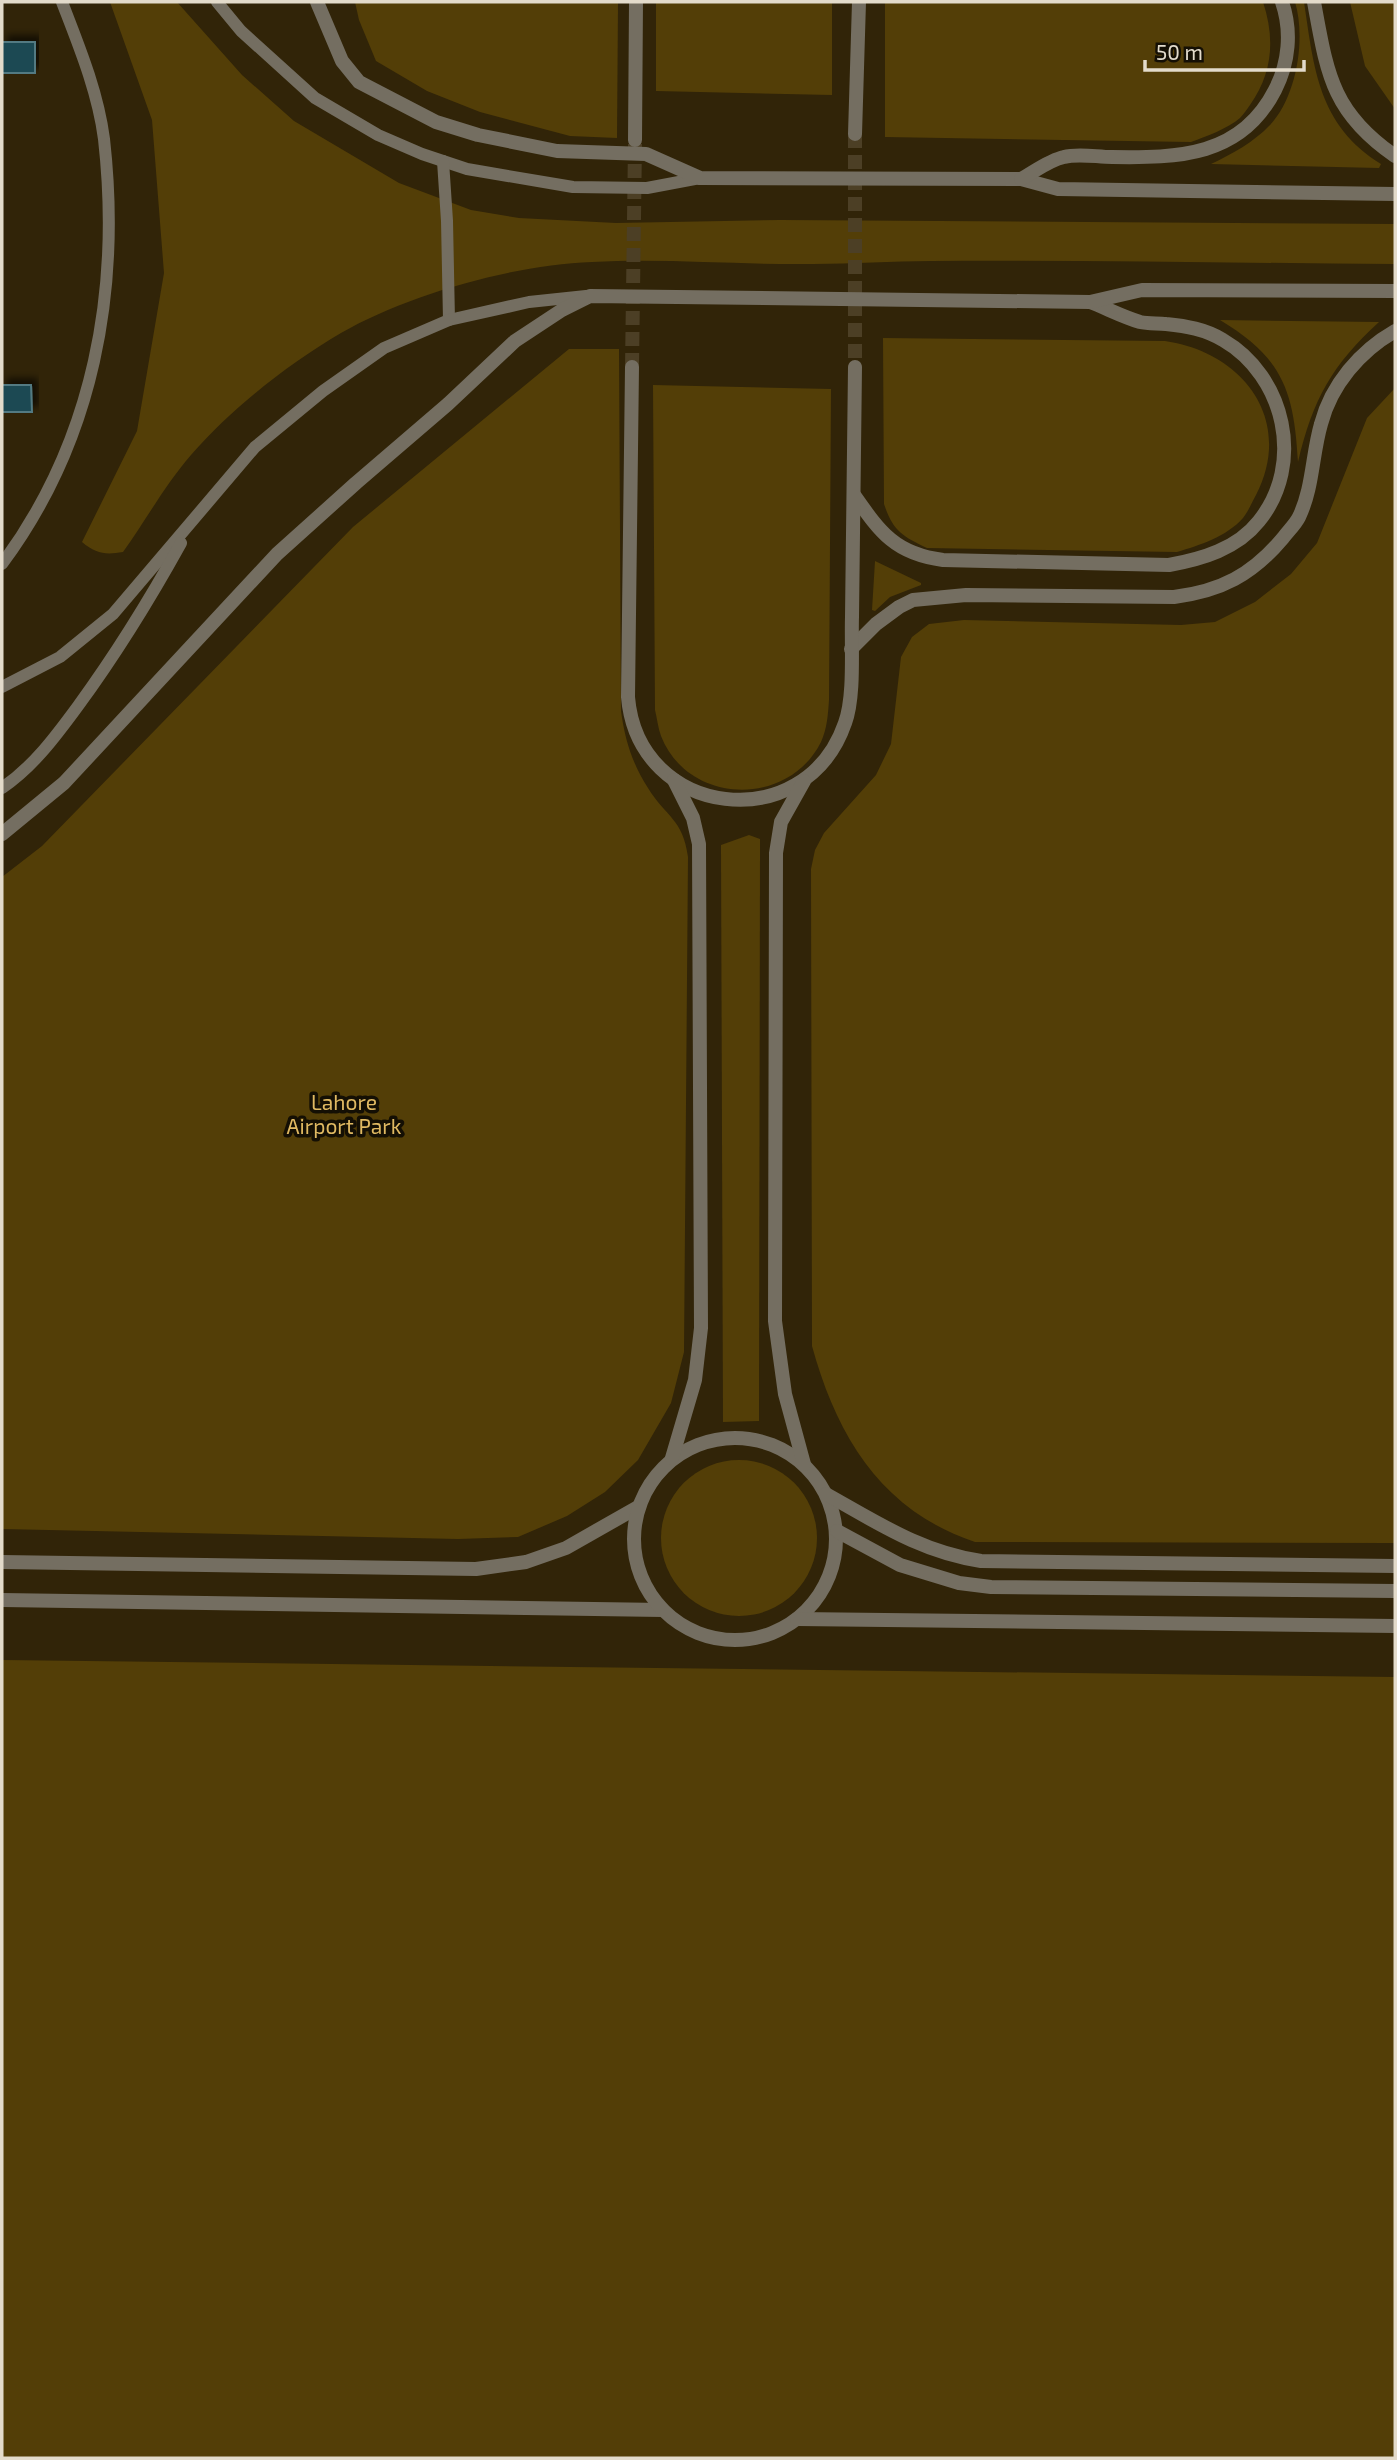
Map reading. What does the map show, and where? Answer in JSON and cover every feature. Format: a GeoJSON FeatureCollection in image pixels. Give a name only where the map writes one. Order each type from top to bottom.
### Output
{"type":"FeatureCollection","features":[{"type":"Feature","properties":{"kind":"street"},"geometry":{"type":"LineString","coordinates":[[317,2],[342,61],[359,82],[436,122],[491,138],[557,150],[646,154],[700,178],[1021,179],[1058,189],[1395,194]]}},
{"type":"Feature","properties":{"kind":"street"},"geometry":{"type":"LineString","coordinates":[[635,139],[636,2]]}},
{"type":"Feature","properties":{"kind":"street"},"geometry":{"type":"LineString","coordinates":[[855,134],[859,2]]}},
{"type":"Feature","properties":{"kind":"street"},"geometry":{"type":"LineString","coordinates":[[1021,179],[1064,157],[1192,153],[1219,146],[1239,134],[1268,103],[1283,70],[1288,53],[1288,30],[1282,2]]}},
{"type":"Feature","properties":{"kind":"street"},"geometry":{"type":"LineString","coordinates":[[1314,2],[1323,56],[1338,97],[1362,128],[1395,156]]}},
{"type":"Feature","properties":{"kind":"street"},"geometry":{"type":"LineString","coordinates":[[2,834],[64,783],[277,554],[448,404],[515,341],[590,296],[1090,302],[1142,290],[1395,291]]}},
{"type":"Feature","properties":{"kind":"street"},"geometry":{"type":"LineString","coordinates":[[853,495],[891,542],[904,551],[923,558],[1169,565],[1197,560],[1221,551],[1243,536],[1258,522],[1270,503],[1280,478],[1284,428],[1269,386],[1242,354],[1223,340],[1199,329],[1142,322],[1090,302]]}},
{"type":"Feature","properties":{"kind":"street"},"geometry":{"type":"LineString","coordinates":[[851,649],[898,607],[922,598],[966,595],[1174,597],[1200,594],[1227,584],[1255,566],[1298,520],[1307,495],[1321,424],[1332,392],[1352,366],[1395,331]]}},
{"type":"Feature","properties":{"kind":"street"},"geometry":{"type":"LineString","coordinates":[[632,367],[629,711],[637,738],[644,750],[657,766],[674,780],[706,795],[745,801],[784,793],[805,780],[826,761],[846,720],[851,649],[855,367]]}},
{"type":"Feature","properties":{"kind":"street"},"geometry":{"type":"LineString","coordinates":[[672,1458],[695,1380],[701,1328],[699,844],[693,818],[674,780]]}},
{"type":"Feature","properties":{"kind":"street"},"geometry":{"type":"LineString","coordinates":[[804,1464],[785,1394],[775,1321],[777,838],[782,822],[805,780]]}},
{"type":"Feature","properties":{"kind":"street"},"geometry":{"type":"LineString","coordinates":[[725,1438],[754,1439],[781,1448],[804,1464],[826,1494],[833,1512],[836,1531],[835,1556],[828,1580],[815,1601],[797,1619],[776,1631],[753,1638],[728,1640],[704,1635],[682,1625],[663,1610],[644,1585],[636,1562],[633,1538],[638,1507],[652,1480],[672,1458],[697,1444],[725,1438]]}},
{"type":"Feature","properties":{"kind":"street"},"geometry":{"type":"LineString","coordinates":[[826,1494],[906,1539],[934,1551],[981,1561],[1389,1565]]}},
{"type":"Feature","properties":{"kind":"street"},"geometry":{"type":"LineString","coordinates":[[2,1562],[476,1569],[526,1562],[566,1548],[638,1507]]}},
{"type":"Feature","properties":{"kind":"street"},"geometry":{"type":"LineString","coordinates":[[836,1531],[900,1565],[949,1580],[991,1587],[1395,1591]]}},
{"type":"Feature","properties":{"kind":"street"},"geometry":{"type":"LineString","coordinates":[[2,1600],[663,1610]]}},
{"type":"Feature","properties":{"kind":"street"},"geometry":{"type":"LineString","coordinates":[[797,1619],[1395,1626]]}},
{"type":"Feature","properties":{"kind":"lane"},"geometry":{"type":"LineString","coordinates":[[2,564],[25,533],[51,484],[81,412],[94,367],[107,292],[110,245],[104,137],[88,73],[62,2]]}},
{"type":"Feature","properties":{"kind":"lane"},"geometry":{"type":"LineString","coordinates":[[217,2],[241,31],[315,98],[378,135],[443,161],[467,169],[551,184],[604,188],[648,188],[700,178]]}},
{"type":"Feature","properties":{"kind":"lane"},"geometry":{"type":"LineString","coordinates":[[443,161],[449,320]]}},
{"type":"Feature","properties":{"kind":"lane"},"geometry":{"type":"LineString","coordinates":[[2,687],[60,657],[113,614],[255,447],[323,391],[384,348],[449,320],[529,302],[590,296]]}},
{"type":"Feature","properties":{"kind":"lane"},"geometry":{"type":"LineString","coordinates":[[2,788],[51,742],[106,667],[158,586],[193,521]]}},
{"type":"Feature","properties":{"kind":"green space"},"geometry":{"type":"Polygon","coordinates":[[[110,2],[177,2],[242,75],[294,121],[399,183],[471,210],[519,218],[616,223],[780,220],[1395,224],[1395,264],[916,261],[786,264],[619,261],[561,264],[496,276],[429,294],[398,306],[341,333],[301,359],[242,404],[191,455],[123,552],[101,553],[82,542],[137,431],[164,273],[152,120],[110,2]]]}},
{"type":"Feature","properties":{"kind":"green space"},"geometry":{"type":"Polygon","coordinates":[[[355,2],[618,2],[617,138],[570,136],[480,112],[427,91],[376,61],[359,20],[355,2]]]}},
{"type":"Feature","properties":{"kind":"green space"},"geometry":{"type":"Polygon","coordinates":[[[656,2],[832,2],[832,95],[656,91],[656,2]]]}},
{"type":"Feature","properties":{"kind":"green space"},"geometry":{"type":"Polygon","coordinates":[[[885,2],[1263,2],[1269,29],[1270,55],[1258,93],[1241,116],[1223,129],[1191,142],[885,137],[885,2]]]}},
{"type":"Feature","properties":{"kind":"green space"},"geometry":{"type":"Polygon","coordinates":[[[1295,2],[1304,2],[1316,72],[1332,113],[1344,132],[1360,149],[1381,164],[1379,168],[1211,164],[1257,137],[1270,125],[1287,99],[1293,83],[1299,49],[1300,32],[1295,2]]]}},
{"type":"Feature","properties":{"kind":"green space"},"geometry":{"type":"Polygon","coordinates":[[[1350,2],[1395,2],[1395,109],[1365,66],[1350,2]]]}},
{"type":"Feature","properties":{"kind":"green space"},"geometry":{"type":"Polygon","coordinates":[[[1220,320],[1379,322],[1349,353],[1326,384],[1310,420],[1298,462],[1293,415],[1281,379],[1258,348],[1220,320]]]}},
{"type":"Feature","properties":{"kind":"green space"},"geometry":{"type":"Polygon","coordinates":[[[883,338],[1165,341],[1193,348],[1217,359],[1238,375],[1254,394],[1265,416],[1269,440],[1266,467],[1256,495],[1236,525],[1204,543],[1177,552],[927,548],[895,527],[884,504],[883,338]]]}},
{"type":"Feature","properties":{"kind":"green space","name":"Lahore Airport Park"},"geometry":{"type":"Polygon","coordinates":[[[569,349],[619,349],[621,711],[633,760],[648,788],[678,826],[688,857],[684,1352],[671,1403],[638,1460],[605,1492],[567,1516],[518,1537],[458,1539],[2,1529],[2,877],[42,846],[353,527],[569,349]]]}},
{"type":"Feature","properties":{"kind":"green space"},"geometry":{"type":"Polygon","coordinates":[[[653,385],[831,389],[827,722],[821,742],[806,764],[786,779],[763,787],[739,790],[715,786],[693,775],[674,759],[659,730],[655,710],[653,385]]]}},
{"type":"Feature","properties":{"kind":"green space"},"geometry":{"type":"Polygon","coordinates":[[[1395,388],[1395,1543],[975,1542],[942,1528],[914,1511],[889,1490],[868,1466],[835,1411],[812,1346],[811,869],[815,850],[824,833],[876,775],[891,744],[901,657],[912,637],[929,624],[964,620],[1181,625],[1215,622],[1255,602],[1291,574],[1317,543],[1367,418],[1395,388]]]}},
{"type":"Feature","properties":{"kind":"green space"},"geometry":{"type":"Polygon","coordinates":[[[875,561],[921,585],[890,597],[875,611],[872,610],[875,561]]]}},
{"type":"Feature","properties":{"kind":"green space"},"geometry":{"type":"Polygon","coordinates":[[[749,835],[760,839],[759,1421],[723,1422],[721,845],[749,835]]]}},
{"type":"Feature","properties":{"kind":"green space"},"geometry":{"type":"Polygon","coordinates":[[[739,1460],[769,1466],[794,1483],[811,1508],[817,1538],[811,1568],[794,1593],[769,1610],[739,1616],[709,1610],[684,1593],[667,1568],[661,1538],[667,1508],[684,1483],[709,1466],[739,1460]]]}},
{"type":"Feature","properties":{"kind":"green space"},"geometry":{"type":"Polygon","coordinates":[[[2,1660],[1395,1677],[1395,2458],[2,2458],[2,1660]]]}},
{"type":"Feature","properties":{"kind":"building"},"geometry":{"type":"Polygon","coordinates":[[[2,42],[35,42],[35,73],[2,73],[2,42]]]}},
{"type":"Feature","properties":{"kind":"building"},"geometry":{"type":"Polygon","coordinates":[[[2,385],[31,385],[32,412],[2,412],[2,385]]]}},
{"type":"Feature","properties":{"kind":"tunnel"},"geometry":{"type":"LineString","coordinates":[[855,134],[855,367]]}},
{"type":"Feature","properties":{"kind":"tunnel"},"geometry":{"type":"LineString","coordinates":[[632,367],[635,144]]}}]}
